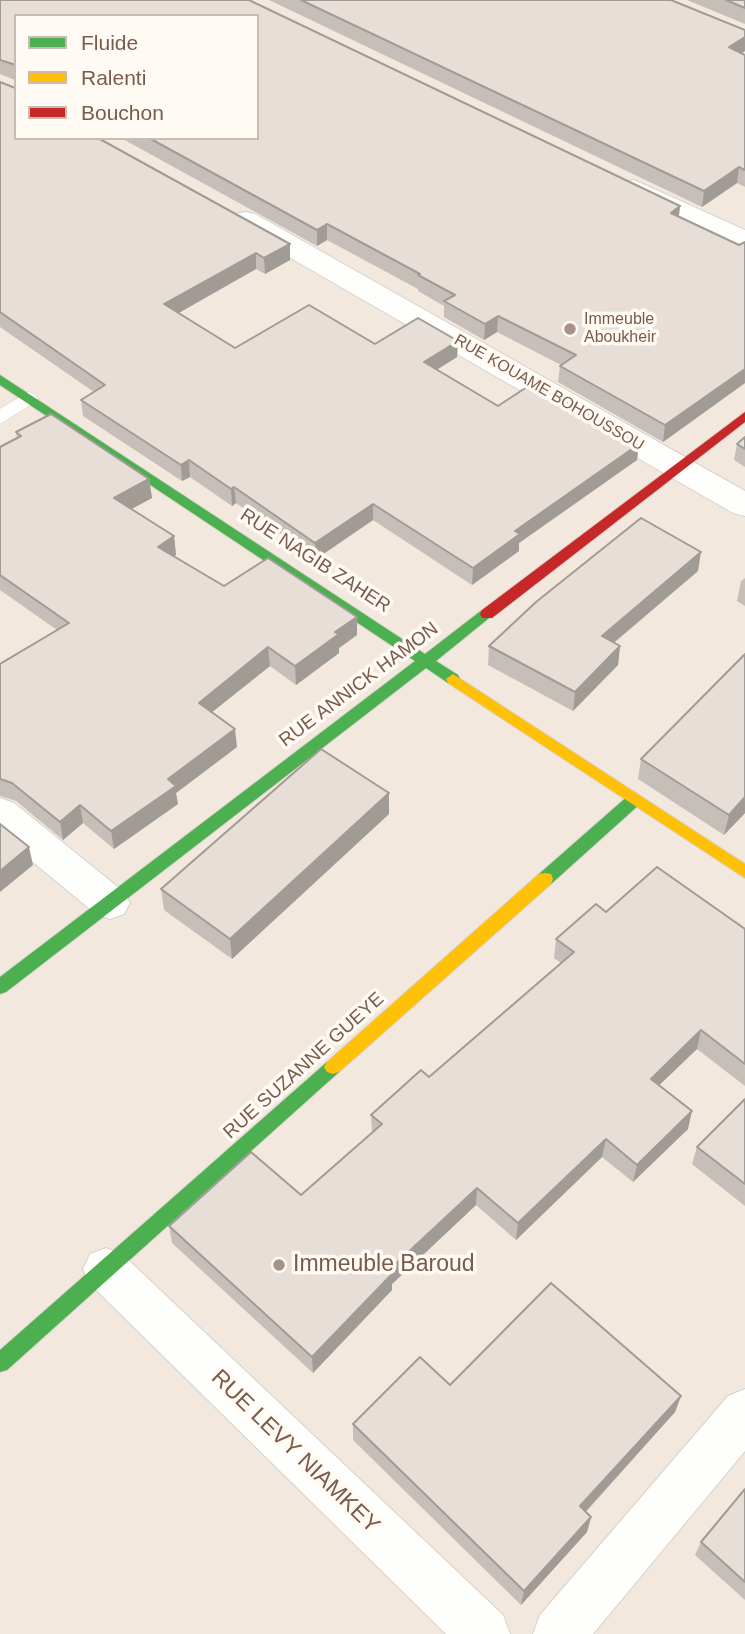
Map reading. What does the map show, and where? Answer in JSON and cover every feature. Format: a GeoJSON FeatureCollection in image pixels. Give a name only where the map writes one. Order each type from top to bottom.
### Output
{"type":"FeatureCollection","features":[{"type":"Feature","properties":{"kind":"street"},"geometry":{"type":"LineString","coordinates":[[610,176],[745,241]]}},
{"type":"Feature","properties":{"kind":"street","name":"RUE KOUAME BOHOUSSOU"},"geometry":{"type":"LineString","coordinates":[[217,205],[745,505]]}},
{"type":"Feature","properties":{"kind":"street","name":"RUE NAGIB ZAHER"},"geometry":{"type":"LineString","coordinates":[[0,379],[745,872]]}},
{"type":"Feature","properties":{"kind":"street","name":"RUE ANNICK HAMON"},"geometry":{"type":"LineString","coordinates":[[0,987],[745,416]]}},
{"type":"Feature","properties":{"kind":"street","name":"RUE SUZANNE GUEYE"},"geometry":{"type":"LineString","coordinates":[[0,1363],[635,799]]}},
{"type":"Feature","properties":{"kind":"street"},"geometry":{"type":"LineString","coordinates":[[0,813],[110,903]]}},
{"type":"Feature","properties":{"kind":"street","name":"RUE LEVY NIAMKEY"},"geometry":{"type":"LineString","coordinates":[[106,1269],[484,1634]]}},
{"type":"Feature","properties":{"kind":"street"},"geometry":{"type":"LineString","coordinates":[[559,1634],[745,1413]]}},
{"type":"Feature","properties":{"kind":"lane"},"geometry":{"type":"LineString","coordinates":[[0,418],[28,398]]}},
{"type":"Feature","properties":{"kind":"shaded area"},"geometry":{"type":"Polygon","coordinates":[[[0,0],[745,0],[745,1634],[0,1634],[0,0]]]}},
{"type":"Feature","properties":{"kind":"building"},"geometry":{"type":"Polygon","coordinates":[[[0,0],[249,0],[680,206],[671,213],[739,245],[745,242],[745,369],[665,425],[560,366],[576,355],[498,316],[485,324],[444,301],[455,295],[418,275],[420,274],[327,224],[317,230],[153,140],[259,140],[259,14],[14,14],[14,64],[0,60],[0,0]]]}},
{"type":"Feature","properties":{"kind":"building"},"geometry":{"type":"Polygon","coordinates":[[[301,0],[671,0],[745,30],[745,37],[729,47],[745,55],[745,170],[739,167],[704,191],[301,0]]]}},
{"type":"Feature","properties":{"kind":"building"},"geometry":{"type":"Polygon","coordinates":[[[726,0],[745,0],[745,8],[726,0]]]}},
{"type":"Feature","properties":{"kind":"building"},"geometry":{"type":"Polygon","coordinates":[[[0,82],[14,88],[14,140],[102,140],[290,244],[264,258],[256,253],[164,304],[235,348],[309,305],[375,344],[418,318],[458,341],[424,362],[498,406],[533,383],[639,444],[515,531],[520,534],[473,568],[373,504],[315,543],[234,487],[231,489],[189,460],[181,465],[81,400],[105,385],[0,312],[0,82]]]}},
{"type":"Feature","properties":{"kind":"building"},"geometry":{"type":"Polygon","coordinates":[[[51,414],[149,479],[114,498],[174,536],[158,547],[224,586],[268,558],[357,617],[335,632],[339,634],[295,666],[268,647],[199,703],[235,729],[168,779],[176,786],[111,831],[80,805],[60,822],[12,783],[0,779],[0,664],[69,623],[0,575],[0,447],[21,436],[16,432],[51,414]]]}},
{"type":"Feature","properties":{"kind":"building"},"geometry":{"type":"Polygon","coordinates":[[[745,437],[745,449],[737,444],[745,437]]]}},
{"type":"Feature","properties":{"kind":"building"},"geometry":{"type":"Polygon","coordinates":[[[641,518],[701,552],[602,636],[620,646],[575,692],[489,646],[536,602],[641,518]]]}},
{"type":"Feature","properties":{"kind":"building"},"geometry":{"type":"Polygon","coordinates":[[[745,654],[745,797],[729,815],[641,759],[745,654]]]}},
{"type":"Feature","properties":{"kind":"building"},"geometry":{"type":"Polygon","coordinates":[[[321,749],[389,793],[230,939],[161,889],[321,749]]]}},
{"type":"Feature","properties":{"kind":"building"},"geometry":{"type":"Polygon","coordinates":[[[0,824],[29,847],[0,871],[0,824]]]}},
{"type":"Feature","properties":{"kind":"building"},"geometry":{"type":"Polygon","coordinates":[[[657,867],[745,929],[745,1064],[701,1030],[651,1079],[692,1111],[637,1165],[606,1139],[518,1223],[477,1188],[388,1271],[392,1274],[312,1357],[169,1226],[251,1152],[301,1195],[382,1124],[371,1115],[421,1070],[429,1077],[574,952],[556,939],[596,904],[606,912],[657,867]]]}},
{"type":"Feature","properties":{"kind":"building"},"geometry":{"type":"Polygon","coordinates":[[[745,1099],[745,1184],[697,1147],[745,1099]]]}},
{"type":"Feature","properties":{"kind":"building"},"geometry":{"type":"Polygon","coordinates":[[[551,1283],[681,1396],[580,1506],[591,1517],[524,1591],[353,1424],[420,1357],[450,1385],[551,1283]]]}},
{"type":"Feature","properties":{"kind":"building"},"geometry":{"type":"Polygon","coordinates":[[[745,1489],[745,1582],[701,1542],[745,1489]]]}},
{"type":"Feature","properties":{"kind":"traffic: fast"},"geometry":{"type":"LineString","coordinates":[[0,379],[453,679]]}},
{"type":"Feature","properties":{"kind":"traffic: fast"},"geometry":{"type":"LineString","coordinates":[[0,987],[487,614]]}},
{"type":"Feature","properties":{"kind":"traffic: fast"},"geometry":{"type":"LineString","coordinates":[[545,879],[635,799]]}},
{"type":"Feature","properties":{"kind":"traffic: fast"},"geometry":{"type":"LineString","coordinates":[[0,1363],[333,1067]]}},
{"type":"Feature","properties":{"kind":"traffic: slow"},"geometry":{"type":"LineString","coordinates":[[453,679],[745,872]]}},
{"type":"Feature","properties":{"kind":"traffic: slow"},"geometry":{"type":"LineString","coordinates":[[333,1067],[545,879]]}},
{"type":"Feature","properties":{"kind":"traffic: jam"},"geometry":{"type":"LineString","coordinates":[[487,614],[745,416]]}},
{"type":"Feature","properties":{"kind":"place","name":"Immeuble Aboukheir"},"geometry":{"type":"Point","coordinates":[570,329]}},
{"type":"Feature","properties":{"kind":"place","name":"Immeuble Baroud"},"geometry":{"type":"Point","coordinates":[279,1265]}}]}
